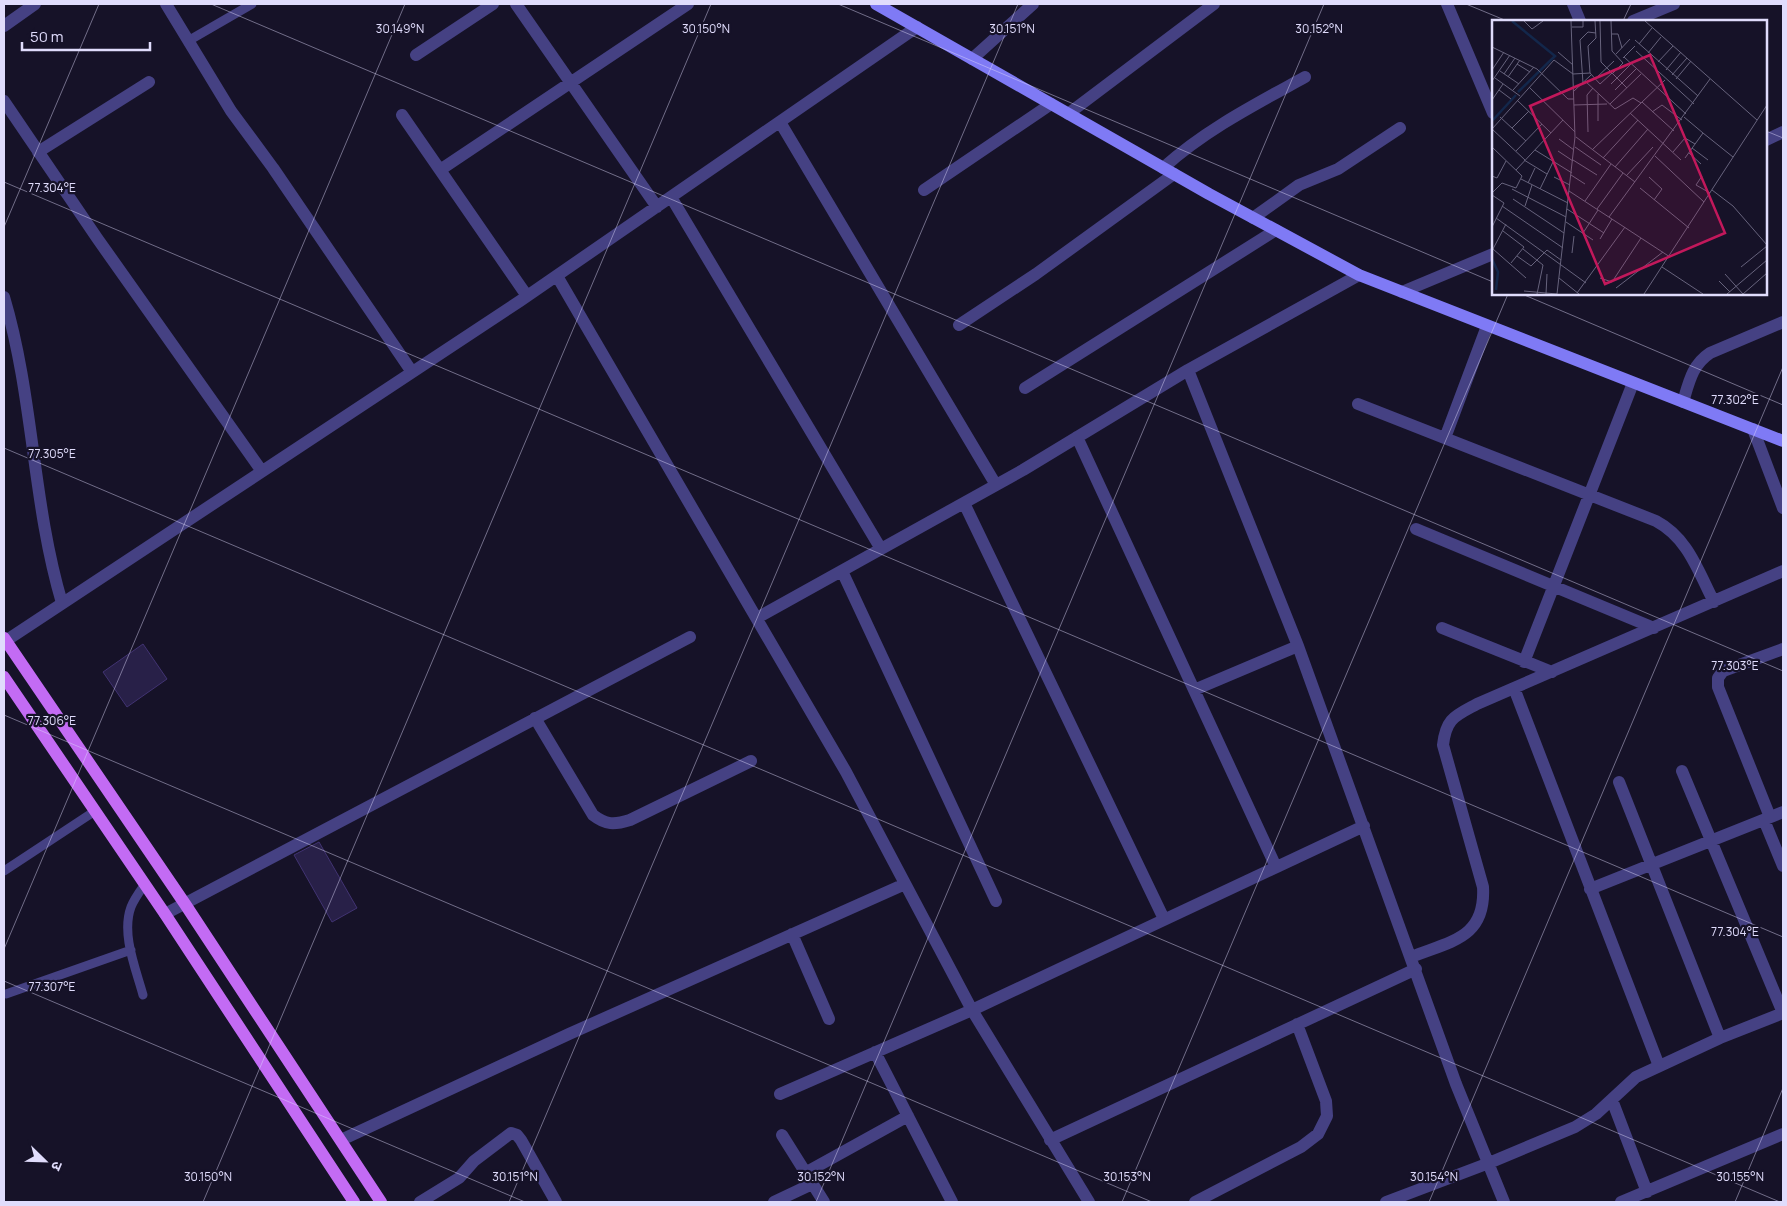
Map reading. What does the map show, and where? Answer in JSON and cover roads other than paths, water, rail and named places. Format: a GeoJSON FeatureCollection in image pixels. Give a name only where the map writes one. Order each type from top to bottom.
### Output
{"type":"FeatureCollection","features":[{"type":"Feature","properties":{"kind":"main road"},"geometry":{"type":"LineString","coordinates":[[4,640],[185,904],[381,1202]]}},
{"type":"Feature","properties":{"kind":"main road"},"geometry":{"type":"LineString","coordinates":[[5,681],[166,914],[354,1202]]}},
{"type":"Feature","properties":{"kind":"street"},"geometry":{"type":"LineString","coordinates":[[4,26],[35,4]]}},
{"type":"Feature","properties":{"kind":"street"},"geometry":{"type":"LineString","coordinates":[[166,4],[231,111],[273,168],[412,372]]}},
{"type":"Feature","properties":{"kind":"street"},"geometry":{"type":"LineString","coordinates":[[416,55],[493,4]]}},
{"type":"Feature","properties":{"kind":"street"},"geometry":{"type":"LineString","coordinates":[[516,4],[657,207]]}},
{"type":"Feature","properties":{"kind":"street"},"geometry":{"type":"LineString","coordinates":[[440,170],[688,4]]}},
{"type":"Feature","properties":{"kind":"street"},"geometry":{"type":"LineString","coordinates":[[876,4],[1168,171],[1359,275],[1783,441]]}},
{"type":"Feature","properties":{"kind":"street"},"geometry":{"type":"LineString","coordinates":[[972,59],[1033,4]]}},
{"type":"Feature","properties":{"kind":"street"},"geometry":{"type":"LineString","coordinates":[[1068,114],[1214,4]]}},
{"type":"Feature","properties":{"kind":"street"},"geometry":{"type":"LineString","coordinates":[[1447,4],[1487,83],[1492,108]]}},
{"type":"Feature","properties":{"kind":"street"},"geometry":{"type":"LineString","coordinates":[[1573,4],[1580,20]]}},
{"type":"Feature","properties":{"kind":"street"},"geometry":{"type":"LineString","coordinates":[[1635,20],[1674,4]]}},
{"type":"Feature","properties":{"kind":"street"},"geometry":{"type":"LineString","coordinates":[[4,640],[557,276],[917,27]]}},
{"type":"Feature","properties":{"kind":"street"},"geometry":{"type":"LineString","coordinates":[[959,325],[1036,274],[1168,171],[1183,150],[1214,128],[1305,77]]}},
{"type":"Feature","properties":{"kind":"street"},"geometry":{"type":"LineString","coordinates":[[38,152],[149,82]]}},
{"type":"Feature","properties":{"kind":"street"},"geometry":{"type":"LineString","coordinates":[[4,101],[262,470]]}},
{"type":"Feature","properties":{"kind":"street"},"geometry":{"type":"LineString","coordinates":[[924,190],[1050,104]]}},
{"type":"Feature","properties":{"kind":"street"},"geometry":{"type":"LineString","coordinates":[[402,115],[527,296]]}},
{"type":"Feature","properties":{"kind":"street"},"geometry":{"type":"LineString","coordinates":[[780,122],[996,485]]}},
{"type":"Feature","properties":{"kind":"street"},"geometry":{"type":"LineString","coordinates":[[1253,218],[1299,185],[1338,168],[1400,128]]}},
{"type":"Feature","properties":{"kind":"street"},"geometry":{"type":"LineString","coordinates":[[1767,140],[1783,132]]}},
{"type":"Feature","properties":{"kind":"street"},"geometry":{"type":"LineString","coordinates":[[671,197],[881,549]]}},
{"type":"Feature","properties":{"kind":"street"},"geometry":{"type":"LineString","coordinates":[[1025,388],[1276,230]]}},
{"type":"Feature","properties":{"kind":"street"},"geometry":{"type":"LineString","coordinates":[[1402,292],[1492,254]]}},
{"type":"Feature","properties":{"kind":"street"},"geometry":{"type":"LineString","coordinates":[[757,618],[996,485],[1188,370],[1359,275]]}},
{"type":"Feature","properties":{"kind":"street"},"geometry":{"type":"LineString","coordinates":[[557,276],[846,772],[972,1010],[1089,1202]]}},
{"type":"Feature","properties":{"kind":"street"},"geometry":{"type":"LineString","coordinates":[[4,298],[21,366],[43,528],[50,562],[62,603]]}},
{"type":"Feature","properties":{"kind":"street"},"geometry":{"type":"LineString","coordinates":[[1683,402],[1694,368],[1701,359],[1710,353],[1783,322]]}},
{"type":"Feature","properties":{"kind":"street"},"geometry":{"type":"LineString","coordinates":[[1445,438],[1487,326]]}},
{"type":"Feature","properties":{"kind":"street"},"geometry":{"type":"LineString","coordinates":[[1188,370],[1298,646],[1414,963],[1456,1084],[1490,1163],[1504,1202]]}},
{"type":"Feature","properties":{"kind":"street"},"geometry":{"type":"LineString","coordinates":[[1524,662],[1633,383]]}},
{"type":"Feature","properties":{"kind":"street"},"geometry":{"type":"LineString","coordinates":[[1358,404],[1656,521],[1672,529],[1682,541],[1714,602]]}},
{"type":"Feature","properties":{"kind":"street"},"geometry":{"type":"LineString","coordinates":[[1753,429],[1783,508]]}},
{"type":"Feature","properties":{"kind":"street"},"geometry":{"type":"LineString","coordinates":[[1077,437],[1276,867]]}},
{"type":"Feature","properties":{"kind":"street"},"geometry":{"type":"LineString","coordinates":[[964,503],[1164,920]]}},
{"type":"Feature","properties":{"kind":"street"},"geometry":{"type":"LineString","coordinates":[[1416,529],[1654,628]]}},
{"type":"Feature","properties":{"kind":"street"},"geometry":{"type":"LineString","coordinates":[[842,570],[996,901]]}},
{"type":"Feature","properties":{"kind":"street"},"geometry":{"type":"LineString","coordinates":[[1050,1140],[1296,1024],[1466,934],[1478,922],[1484,905],[1483,887],[1443,745],[1445,729],[1453,717],[1514,688],[1783,571]]}},
{"type":"Feature","properties":{"kind":"street"},"geometry":{"type":"LineString","coordinates":[[1442,628],[1552,672]]}},
{"type":"Feature","properties":{"kind":"street"},"geometry":{"type":"LineString","coordinates":[[166,914],[690,637]]}},
{"type":"Feature","properties":{"kind":"street"},"geometry":{"type":"LineString","coordinates":[[1194,690],[1298,646]]}},
{"type":"Feature","properties":{"kind":"street"},"geometry":{"type":"LineString","coordinates":[[1782,653],[1723,671],[1718,678],[1718,687],[1783,866]]}},
{"type":"Feature","properties":{"kind":"street"},"geometry":{"type":"LineString","coordinates":[[1514,688],[1659,1066]]}},
{"type":"Feature","properties":{"kind":"street"},"geometry":{"type":"LineString","coordinates":[[535,718],[593,815],[602,823],[615,825],[630,820],[751,761]]}},
{"type":"Feature","properties":{"kind":"street"},"geometry":{"type":"LineString","coordinates":[[1386,1202],[1490,1163],[1575,1126],[1596,1114],[1636,1077],[1720,1038],[1783,1013],[1682,771]]}},
{"type":"Feature","properties":{"kind":"street"},"geometry":{"type":"LineString","coordinates":[[1619,782],[1720,1038]]}},
{"type":"Feature","properties":{"kind":"street"},"geometry":{"type":"LineString","coordinates":[[1590,888],[1653,865],[1783,812]]}},
{"type":"Feature","properties":{"kind":"street"},"geometry":{"type":"LineString","coordinates":[[780,1094],[972,1010],[1364,826]]}},
{"type":"Feature","properties":{"kind":"street"},"geometry":{"type":"LineString","coordinates":[[341,1140],[905,884]]}},
{"type":"Feature","properties":{"kind":"street"},"geometry":{"type":"LineString","coordinates":[[792,934],[830,1019]]}},
{"type":"Feature","properties":{"kind":"street"},"geometry":{"type":"LineString","coordinates":[[1196,1202],[1302,1147],[1318,1134],[1326,1116],[1326,1101],[1296,1024]]}},
{"type":"Feature","properties":{"kind":"street"},"geometry":{"type":"LineString","coordinates":[[874,1052],[952,1202]]}},
{"type":"Feature","properties":{"kind":"street"},"geometry":{"type":"LineString","coordinates":[[1612,1100],[1647,1192]]}},
{"type":"Feature","properties":{"kind":"street"},"geometry":{"type":"LineString","coordinates":[[774,1202],[908,1116]]}},
{"type":"Feature","properties":{"kind":"street"},"geometry":{"type":"LineString","coordinates":[[420,1202],[459,1178],[474,1161],[511,1134],[517,1135],[521,1140],[556,1202]]}},
{"type":"Feature","properties":{"kind":"street"},"geometry":{"type":"LineString","coordinates":[[1622,1202],[1783,1134]]}},
{"type":"Feature","properties":{"kind":"street"},"geometry":{"type":"LineString","coordinates":[[782,1135],[824,1202]]}},
{"type":"Feature","properties":{"kind":"lane"},"geometry":{"type":"LineString","coordinates":[[188,41],[252,4]]}},
{"type":"Feature","properties":{"kind":"lane"},"geometry":{"type":"LineString","coordinates":[[4,871],[95,811]]}},
{"type":"Feature","properties":{"kind":"lane"},"geometry":{"type":"LineString","coordinates":[[143,995],[131,950],[128,920],[131,906],[144,884]]}},
{"type":"Feature","properties":{"kind":"lane"},"geometry":{"type":"LineString","coordinates":[[6,994],[131,950]]}}]}
